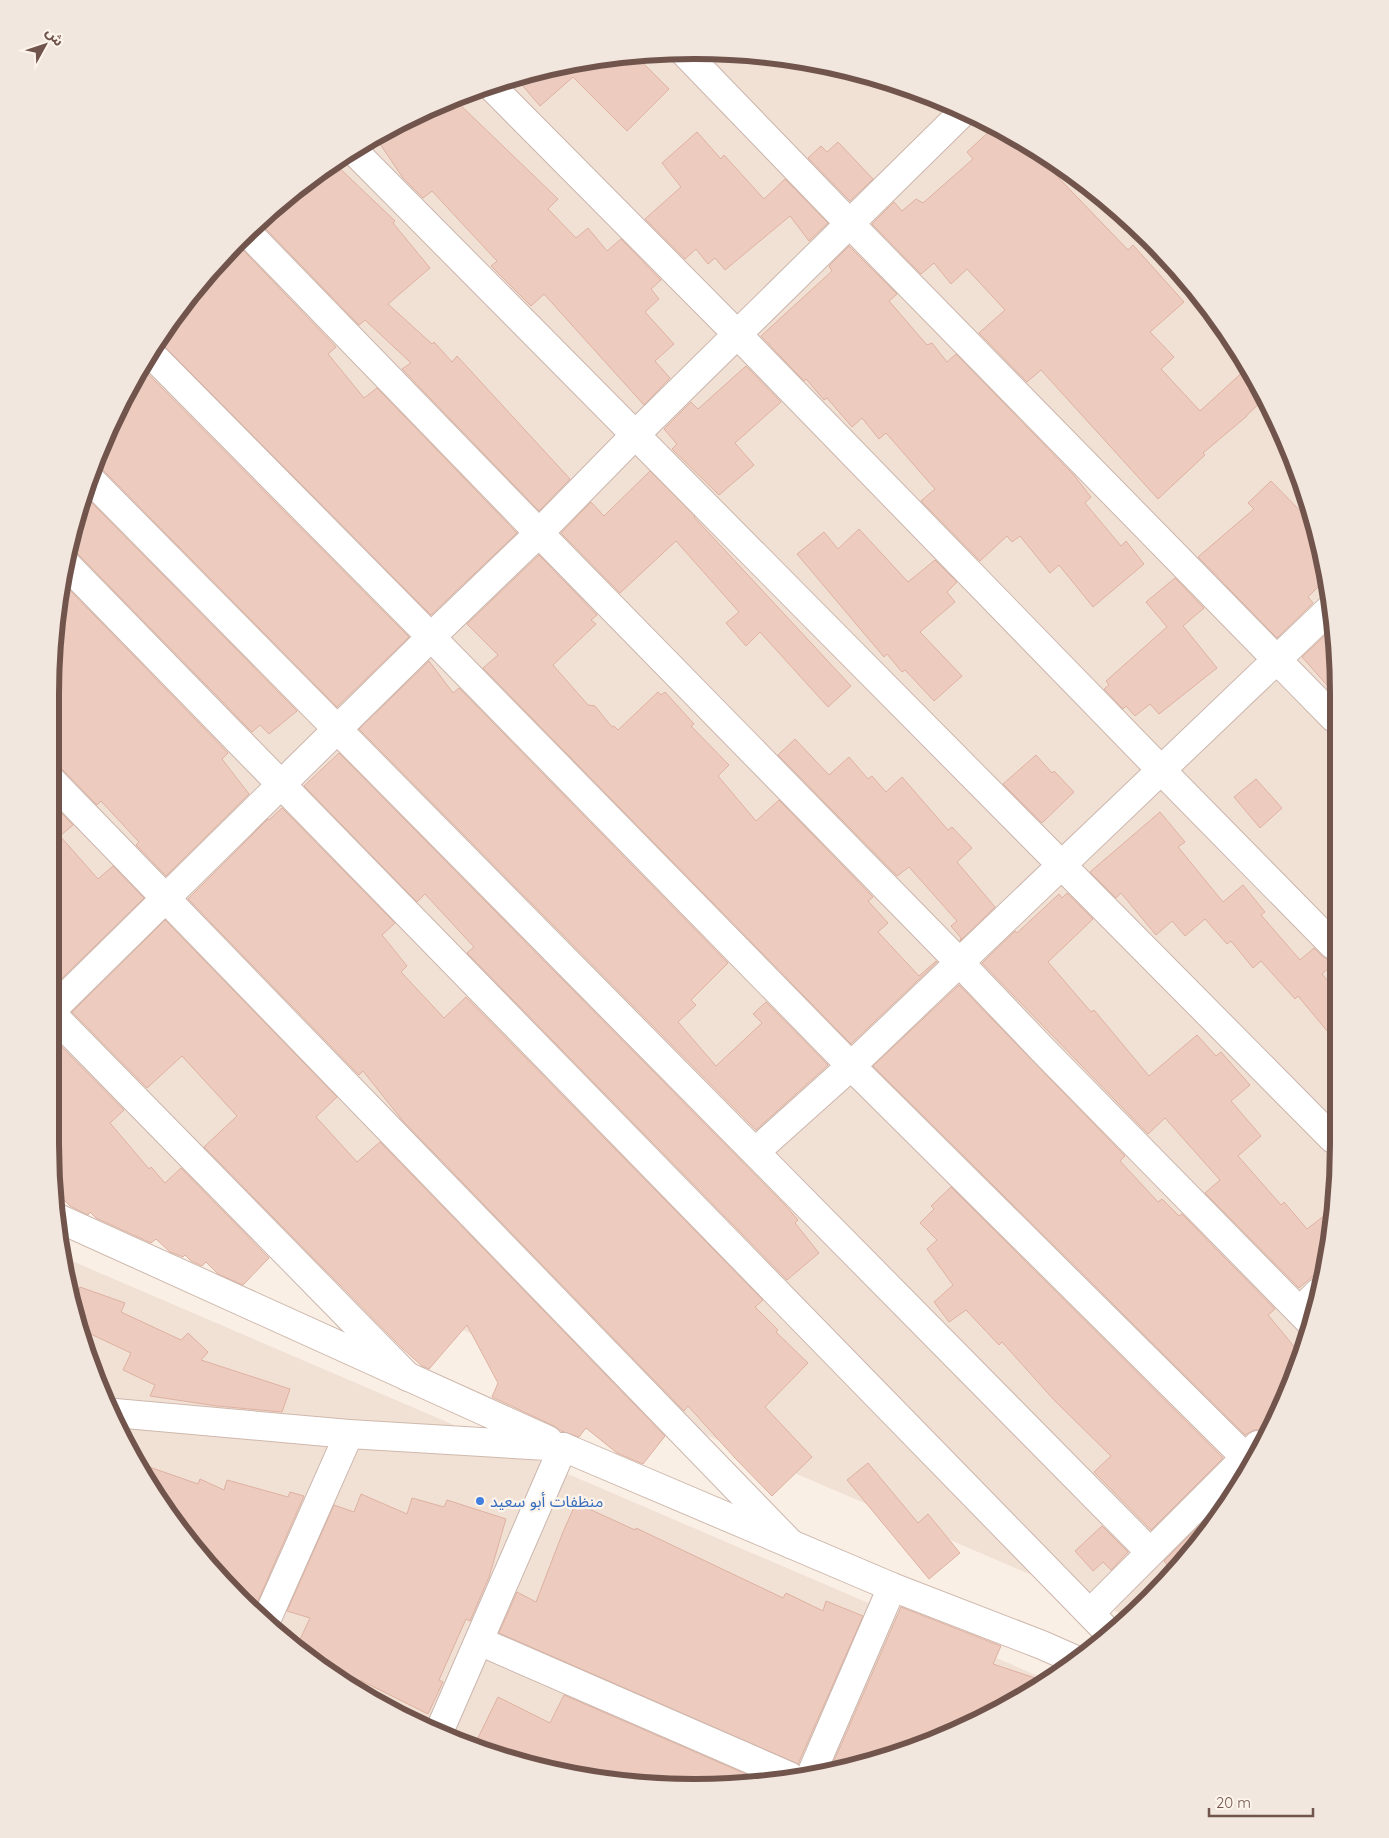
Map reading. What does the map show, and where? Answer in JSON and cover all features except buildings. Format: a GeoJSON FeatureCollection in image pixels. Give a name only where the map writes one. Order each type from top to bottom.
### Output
{"type":"FeatureCollection","features":[{"type":"Feature","properties":{"kind":"street"},"geometry":{"type":"LineString","coordinates":[[691,59],[1330,714]]}},
{"type":"Feature","properties":{"kind":"street"},"geometry":{"type":"LineString","coordinates":[[495,91],[738,334],[1161,770],[1330,941]]}},
{"type":"Feature","properties":{"kind":"street"},"geometry":{"type":"LineString","coordinates":[[59,1003],[430,637],[539,533],[637,433],[959,116]]}},
{"type":"Feature","properties":{"kind":"street"},"geometry":{"type":"LineString","coordinates":[[358,155],[637,433],[1060,866],[1330,1136]]}},
{"type":"Feature","properties":{"kind":"street"},"geometry":{"type":"LineString","coordinates":[[253,238],[1042,1049],[1309,1308]]}},
{"type":"Feature","properties":{"kind":"street"},"geometry":{"type":"LineString","coordinates":[[155,358],[850,1066],[1249,1453]]}},
{"type":"Feature","properties":{"kind":"street"},"geometry":{"type":"LineString","coordinates":[[94,484],[1150,1552]]}},
{"type":"Feature","properties":{"kind":"street"},"geometry":{"type":"LineString","coordinates":[[71,569],[1105,1629]]}},
{"type":"Feature","properties":{"kind":"street"},"geometry":{"type":"LineString","coordinates":[[755,1152],[850,1066],[1325,613]]}},
{"type":"Feature","properties":{"kind":"street"},"geometry":{"type":"LineString","coordinates":[[59,788],[791,1544]]}},
{"type":"Feature","properties":{"kind":"street"},"geometry":{"type":"LineString","coordinates":[[59,1021],[409,1377]]}},
{"type":"Feature","properties":{"kind":"street"},"geometry":{"type":"LineString","coordinates":[[69,1223],[563,1447],[892,1587],[1033,1641],[1069,1657]]}},
{"type":"Feature","properties":{"kind":"street"},"geometry":{"type":"LineString","coordinates":[[120,1415],[349,1434],[563,1447]]}},
{"type":"Feature","properties":{"kind":"street"},"geometry":{"type":"LineString","coordinates":[[269,1615],[349,1434]]}},
{"type":"Feature","properties":{"kind":"street"},"geometry":{"type":"LineString","coordinates":[[441,1727],[563,1447]]}},
{"type":"Feature","properties":{"kind":"street"},"geometry":{"type":"LineString","coordinates":[[1090,1613],[1245,1460]]}},
{"type":"Feature","properties":{"kind":"street"},"geometry":{"type":"LineString","coordinates":[[814,1768],[892,1587]]}},
{"type":"Feature","properties":{"kind":"street"},"geometry":{"type":"LineString","coordinates":[[479,1641],[782,1773]]}},
{"type":"Feature","properties":{"kind":"shaded area"},"geometry":{"type":"Polygon","coordinates":[[[653,60],[736,60],[777,64],[859,80],[899,92],[976,124],[1012,144],[1082,190],[1114,217],[1144,245],[1199,307],[1223,341],[1265,413],[1297,490],[1309,530],[1325,612],[1329,653],[1330,1144],[1325,1226],[1309,1308],[1297,1348],[1265,1425],[1223,1497],[1199,1531],[1144,1593],[1122,1614],[59,1157],[60,653],[71,570],[92,490],[124,413],[144,377],[190,307],[217,275],[245,245],[307,190],[341,166],[413,124],[490,92],[530,80],[612,64],[653,60]]]}},
{"type":"Feature","properties":{"kind":"shaded area"},"geometry":{"type":"Polygon","coordinates":[[[70,1260],[1040,1677],[976,1714],[899,1746],[819,1767],[736,1778],[653,1778],[612,1774],[530,1758],[490,1746],[451,1731],[413,1714],[377,1694],[307,1648],[245,1593],[190,1531],[144,1461],[124,1425],[107,1387],[92,1348],[80,1308],[70,1260]]]}},
{"type":"Feature","properties":{"kind":"place","name":"منظفات أبو سعيد"},"geometry":{"type":"Point","coordinates":[480,1501]}}]}
